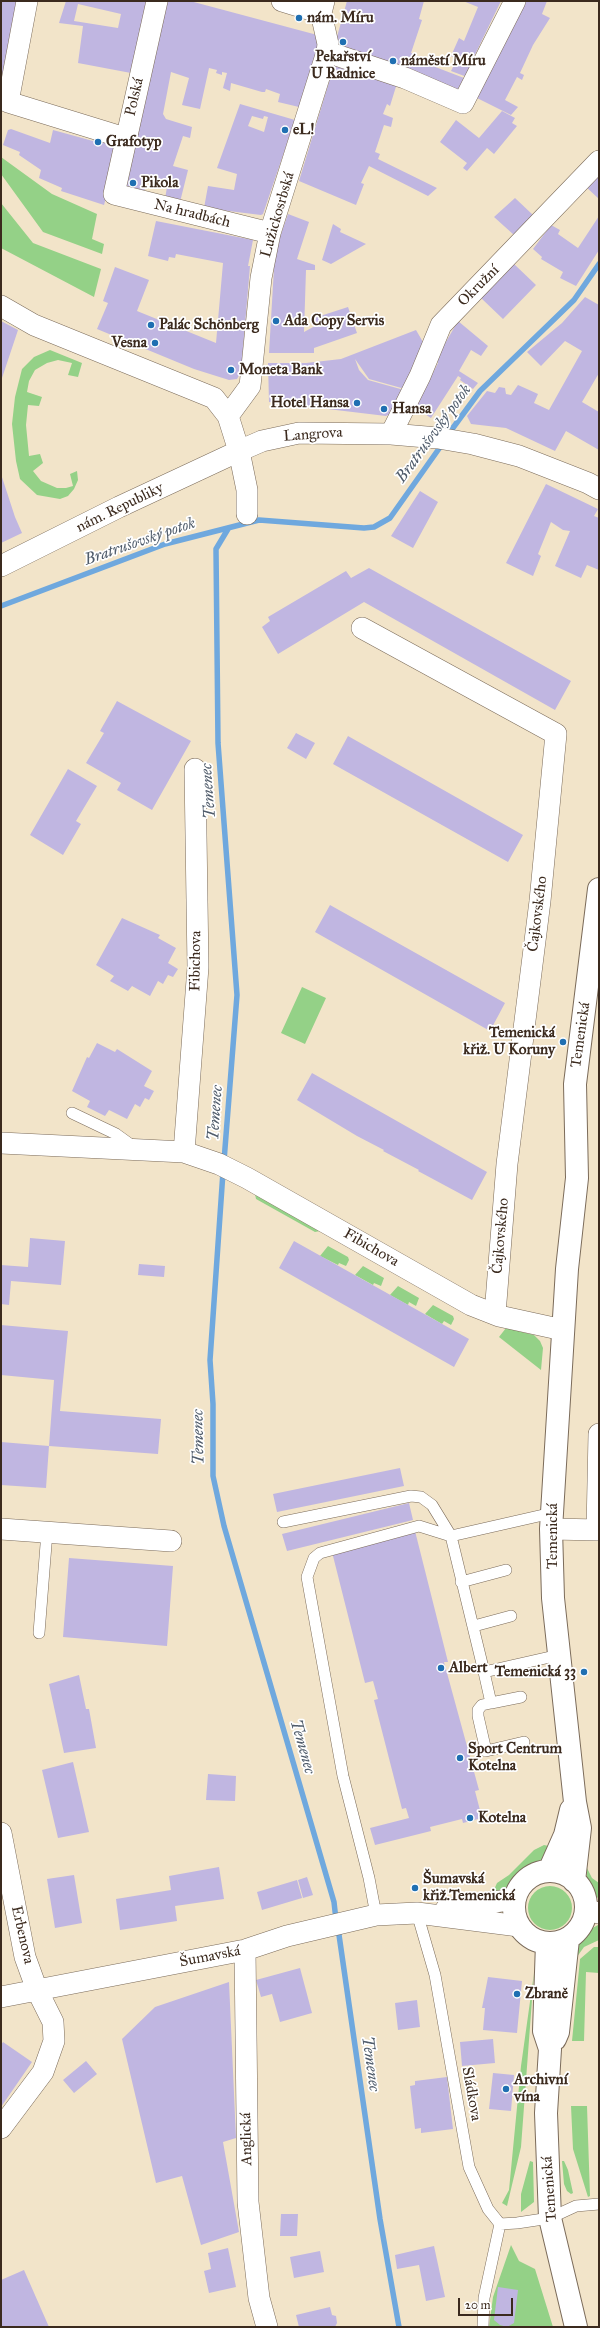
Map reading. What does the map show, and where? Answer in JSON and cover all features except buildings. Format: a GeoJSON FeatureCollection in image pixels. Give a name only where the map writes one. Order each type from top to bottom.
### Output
{"type":"FeatureCollection","features":[{"type":"Feature","properties":{"kind":"street"},"geometry":{"type":"LineString","coordinates":[[27,1],[5,92],[8,102],[125,138]]}},
{"type":"Feature","properties":{"kind":"street","name":"Polská"},"geometry":{"type":"LineString","coordinates":[[114,194],[125,138],[157,1]]}},
{"type":"Feature","properties":{"kind":"street"},"geometry":{"type":"LineString","coordinates":[[282,1],[323,7]]}},
{"type":"Feature","properties":{"kind":"street"},"geometry":{"type":"LineString","coordinates":[[327,52],[405,78],[463,103],[515,1]]}},
{"type":"Feature","properties":{"kind":"street","name":"Lužickosrbská"},"geometry":{"type":"LineString","coordinates":[[228,416],[250,386],[261,278],[270,233],[327,52],[328,44],[323,7]]}},
{"type":"Feature","properties":{"kind":"street","name":"Okružní"},"geometry":{"type":"LineString","coordinates":[[391,434],[420,376],[441,325],[599,161]]}},
{"type":"Feature","properties":{"kind":"street","name":"Na hradbách"},"geometry":{"type":"LineString","coordinates":[[114,194],[270,233]]}},
{"type":"Feature","properties":{"kind":"street"},"geometry":{"type":"LineString","coordinates":[[1,306],[34,325],[214,398],[228,416],[239,451],[247,490],[247,514]]}},
{"type":"Feature","properties":{"kind":"street","name":"Langrova"},"geometry":{"type":"LineString","coordinates":[[239,451],[262,441],[299,433],[391,434],[445,439],[497,449],[595,485]]}},
{"type":"Feature","properties":{"kind":"street","name":"nám. Republiky"},"geometry":{"type":"LineString","coordinates":[[1,566],[119,507],[239,451]]}},
{"type":"Feature","properties":{"kind":"street","name":"Čajkovského"},"geometry":{"type":"LineString","coordinates":[[362,628],[556,734],[540,901],[507,1164],[495,1314]]}},
{"type":"Feature","properties":{"kind":"street","name":"Fibichova"},"geometry":{"type":"LineString","coordinates":[[184,1152],[198,967],[195,769]]}},
{"type":"Feature","properties":{"kind":"street","name":"Temenická"},"geometry":{"type":"LineString","coordinates":[[574,1881],[580,1828],[575,1802],[553,1598],[552,1521],[567,1269],[578,1178],[574,1084],[598,900]]}},
{"type":"Feature","properties":{"kind":"street","name":"Fibichova"},"geometry":{"type":"LineString","coordinates":[[1,1142],[184,1152],[224,1167],[471,1304],[495,1314],[563,1330]]}},
{"type":"Feature","properties":{"kind":"street"},"geometry":{"type":"LineString","coordinates":[[552,1521],[598,1530],[599,1434]]}},
{"type":"Feature","properties":{"kind":"street"},"geometry":{"type":"LineString","coordinates":[[1,1529],[171,1541]]}},
{"type":"Feature","properties":{"kind":"street","name":"Temenická"},"geometry":{"type":"LineString","coordinates":[[549,1871],[565,1835],[570,1811],[575,1802]]}},
{"type":"Feature","properties":{"kind":"street","name":"Erbenova"},"geometry":{"type":"LineString","coordinates":[[1,1833],[25,1958],[37,1990],[53,2022],[54,2041],[42,2072],[1,2128]]}},
{"type":"Feature","properties":{"kind":"street"},"geometry":{"type":"LineString","coordinates":[[549,1871],[558,1872],[574,1881],[583,1894],[592,1912],[580,1927],[557,1941],[534,1940],[519,1926],[515,1918],[515,1900],[519,1889],[527,1880],[537,1874],[549,1871]]}},
{"type":"Feature","properties":{"kind":"street","name":"Šumavská"},"geometry":{"type":"LineString","coordinates":[[1,1997],[245,1950],[337,1924],[376,1915],[417,1914],[515,1900]]}},
{"type":"Feature","properties":{"kind":"street","name":"Šumavská"},"geometry":{"type":"LineString","coordinates":[[417,1914],[519,1926]]}},
{"type":"Feature","properties":{"kind":"street","name":"Temenická"},"geometry":{"type":"LineString","coordinates":[[557,1941],[558,2032],[550,2049],[546,2113],[550,2218],[576,2327]]}},
{"type":"Feature","properties":{"kind":"street","name":"Anglická"},"geometry":{"type":"LineString","coordinates":[[245,1950],[248,2202],[259,2298],[267,2327]]}},
{"type":"Feature","properties":{"kind":"lane"},"geometry":{"type":"LineString","coordinates":[[72,1113],[116,1134],[138,1150]]}},
{"type":"Feature","properties":{"kind":"lane"},"geometry":{"type":"LineString","coordinates":[[282,1522],[411,1496],[421,1497],[432,1505],[451,1536],[461,1582],[474,1626],[491,1703]]}},
{"type":"Feature","properties":{"kind":"lane"},"geometry":{"type":"LineString","coordinates":[[376,1915],[369,1878],[343,1776],[307,1577],[314,1558],[320,1553],[419,1526],[451,1536],[552,1521]]}},
{"type":"Feature","properties":{"kind":"lane"},"geometry":{"type":"LineString","coordinates":[[39,1633],[47,1532]]}},
{"type":"Feature","properties":{"kind":"lane"},"geometry":{"type":"LineString","coordinates":[[461,1582],[506,1570]]}},
{"type":"Feature","properties":{"kind":"lane"},"geometry":{"type":"LineString","coordinates":[[474,1626],[511,1616]]}},
{"type":"Feature","properties":{"kind":"lane"},"geometry":{"type":"LineString","coordinates":[[484,1672],[559,1654]]}},
{"type":"Feature","properties":{"kind":"lane"},"geometry":{"type":"LineString","coordinates":[[521,1697],[482,1705],[478,1710],[486,1751],[524,1742]]}},
{"type":"Feature","properties":{"kind":"lane","name":"Sládkova"},"geometry":{"type":"LineString","coordinates":[[417,1914],[435,1975],[469,2167],[488,2209],[500,2224]]}},
{"type":"Feature","properties":{"kind":"lane"},"geometry":{"type":"LineString","coordinates":[[483,2327],[484,2298],[500,2224],[550,2218],[576,2206],[599,2204]]}},
{"type":"Feature","properties":{"kind":"green space"},"geometry":{"type":"Polygon","coordinates":[[[1,157],[52,194],[97,214],[92,239],[104,244],[102,254],[43,232],[1,174],[1,157]]]}},
{"type":"Feature","properties":{"kind":"green space"},"geometry":{"type":"Polygon","coordinates":[[[1,203],[33,243],[101,269],[94,297],[1,248],[1,203]]]}},
{"type":"Feature","properties":{"kind":"green space"},"geometry":{"type":"Polygon","coordinates":[[[50,350],[82,363],[78,377],[68,375],[72,363],[58,360],[47,363],[35,370],[29,381],[27,392],[42,397],[39,406],[28,405],[26,425],[29,456],[40,454],[43,463],[33,471],[41,481],[57,488],[66,488],[73,486],[70,474],[77,471],[78,480],[74,489],[68,496],[60,499],[37,495],[20,479],[16,461],[12,424],[15,397],[22,369],[34,357],[50,350]]]}},
{"type":"Feature","properties":{"kind":"green space"},"geometry":{"type":"Polygon","coordinates":[[[302,987],[326,998],[305,1044],[281,1033],[302,987]]]}},
{"type":"Feature","properties":{"kind":"green space"},"geometry":{"type":"Polygon","coordinates":[[[255,1194],[320,1231],[315,1232],[256,1199],[255,1194]]]}},
{"type":"Feature","properties":{"kind":"green space"},"geometry":{"type":"Polygon","coordinates":[[[328,1246],[348,1257],[349,1260],[346,1266],[339,1263],[338,1265],[320,1256],[328,1246]]]}},
{"type":"Feature","properties":{"kind":"green space"},"geometry":{"type":"Polygon","coordinates":[[[363,1266],[384,1278],[381,1286],[374,1283],[373,1285],[355,1275],[363,1266]]]}},
{"type":"Feature","properties":{"kind":"green space"},"geometry":{"type":"Polygon","coordinates":[[[398,1286],[419,1298],[416,1306],[409,1302],[408,1305],[390,1295],[398,1286]]]}},
{"type":"Feature","properties":{"kind":"green space"},"geometry":{"type":"Polygon","coordinates":[[[433,1305],[453,1316],[454,1319],[451,1325],[444,1321],[442,1324],[425,1314],[433,1305]]]}},
{"type":"Feature","properties":{"kind":"green space"},"geometry":{"type":"Polygon","coordinates":[[[506,1328],[534,1335],[540,1341],[543,1348],[541,1370],[499,1337],[506,1328]]]}},
{"type":"Feature","properties":{"kind":"green space"},"geometry":{"type":"Polygon","coordinates":[[[544,1845],[553,1847],[543,1862],[526,1870],[503,1890],[492,1894],[497,1883],[509,1875],[534,1850],[544,1845]]]}},
{"type":"Feature","properties":{"kind":"green space"},"geometry":{"type":"Polygon","coordinates":[[[586,1866],[592,1878],[599,1883],[599,1900],[587,1881],[586,1866]]]}},
{"type":"Feature","properties":{"kind":"green space"},"geometry":{"type":"Polygon","coordinates":[[[546,1886],[554,1886],[566,1892],[572,1904],[572,1912],[566,1924],[554,1930],[546,1930],[534,1924],[528,1912],[528,1904],[534,1892],[546,1886]]]}},
{"type":"Feature","properties":{"kind":"green space"},"geometry":{"type":"Polygon","coordinates":[[[598,1925],[599,1940],[584,1947],[574,1961],[580,1941],[589,1930],[598,1925]]]}},
{"type":"Feature","properties":{"kind":"green space"},"geometry":{"type":"Polygon","coordinates":[[[594,1947],[599,1947],[599,1973],[586,1972],[584,2041],[572,2041],[580,1959],[594,1947]]]}},
{"type":"Feature","properties":{"kind":"green space"},"geometry":{"type":"Polygon","coordinates":[[[534,1973],[521,2147],[507,2206],[502,2203],[509,2190],[521,2066],[534,1973]]]}},
{"type":"Feature","properties":{"kind":"green space"},"geometry":{"type":"Polygon","coordinates":[[[571,2106],[587,2106],[590,2196],[588,2197],[573,2149],[571,2106]]]}},
{"type":"Feature","properties":{"kind":"green space"},"geometry":{"type":"Polygon","coordinates":[[[530,2161],[533,2162],[534,2202],[521,2212],[521,2194],[530,2161]]]}},
{"type":"Feature","properties":{"kind":"green space"},"geometry":{"type":"Polygon","coordinates":[[[562,2161],[564,2161],[568,2170],[573,2193],[571,2194],[567,2191],[564,2184],[562,2161]]]}},
{"type":"Feature","properties":{"kind":"green space"},"geometry":{"type":"Polygon","coordinates":[[[511,2245],[519,2261],[535,2269],[553,2327],[489,2327],[493,2297],[511,2245]]]}},
{"type":"Feature","properties":{"kind":"waterway","name":"Bratrušovský potok"},"geometry":{"type":"LineString","coordinates":[[447,436],[480,391],[574,300],[599,264]]}},
{"type":"Feature","properties":{"kind":"waterway","name":"Bratrušovský potok"},"geometry":{"type":"LineString","coordinates":[[1,606],[165,544],[259,520],[364,528],[374,527],[390,518],[443,443]]}},
{"type":"Feature","properties":{"kind":"waterway","name":"Temenec"},"geometry":{"type":"LineString","coordinates":[[224,1161],[237,995],[218,743],[216,549],[228,529]]}},
{"type":"Feature","properties":{"kind":"waterway","name":"Temenec"},"geometry":{"type":"LineString","coordinates":[[223,1172],[210,1360],[213,1404],[213,1476],[224,1526],[334,1902],[336,1920]]}},
{"type":"Feature","properties":{"kind":"waterway","name":"Temenec"},"geometry":{"type":"LineString","coordinates":[[338,1928],[380,2219],[399,2327]]}},
{"type":"Feature","properties":{"kind":"place","name":"nám. Míru"},"geometry":{"type":"Point","coordinates":[299,18]}},
{"type":"Feature","properties":{"kind":"place","name":"Pekařství U Radnice"},"geometry":{"type":"Point","coordinates":[343,42]}},
{"type":"Feature","properties":{"kind":"place","name":"náměstí Míru"},"geometry":{"type":"Point","coordinates":[393,61]}},
{"type":"Feature","properties":{"kind":"place","name":"eL!"},"geometry":{"type":"Point","coordinates":[285,130]}},
{"type":"Feature","properties":{"kind":"place","name":"Grafotyp"},"geometry":{"type":"Point","coordinates":[98,142]}},
{"type":"Feature","properties":{"kind":"place","name":"Pikola"},"geometry":{"type":"Point","coordinates":[133,183]}},
{"type":"Feature","properties":{"kind":"place","name":"Ada Copy Servis"},"geometry":{"type":"Point","coordinates":[276,321]}},
{"type":"Feature","properties":{"kind":"place","name":"Palác Schönberg"},"geometry":{"type":"Point","coordinates":[151,325]}},
{"type":"Feature","properties":{"kind":"place","name":"Vesna"},"geometry":{"type":"Point","coordinates":[155,343]}},
{"type":"Feature","properties":{"kind":"place","name":"Moneta Bank"},"geometry":{"type":"Point","coordinates":[231,370]}},
{"type":"Feature","properties":{"kind":"place","name":"Hotel Hansa"},"geometry":{"type":"Point","coordinates":[357,403]}},
{"type":"Feature","properties":{"kind":"place","name":"Hansa"},"geometry":{"type":"Point","coordinates":[384,409]}},
{"type":"Feature","properties":{"kind":"place","name":"Temenická křiž. U Koruny"},"geometry":{"type":"Point","coordinates":[563,1042]}},
{"type":"Feature","properties":{"kind":"place","name":"Albert"},"geometry":{"type":"Point","coordinates":[441,1668]}},
{"type":"Feature","properties":{"kind":"place","name":"Temenická 33"},"geometry":{"type":"Point","coordinates":[584,1672]}},
{"type":"Feature","properties":{"kind":"place","name":"Sport Centrum Kotelna"},"geometry":{"type":"Point","coordinates":[460,1758]}},
{"type":"Feature","properties":{"kind":"place","name":"Kotelna"},"geometry":{"type":"Point","coordinates":[470,1818]}},
{"type":"Feature","properties":{"kind":"place","name":"Šumavská křiž.Temenická"},"geometry":{"type":"Point","coordinates":[415,1888]}},
{"type":"Feature","properties":{"kind":"place","name":"Zbraně"},"geometry":{"type":"Point","coordinates":[517,1994]}},
{"type":"Feature","properties":{"kind":"place","name":"Archivní vína"},"geometry":{"type":"Point","coordinates":[506,2089]}}]}
